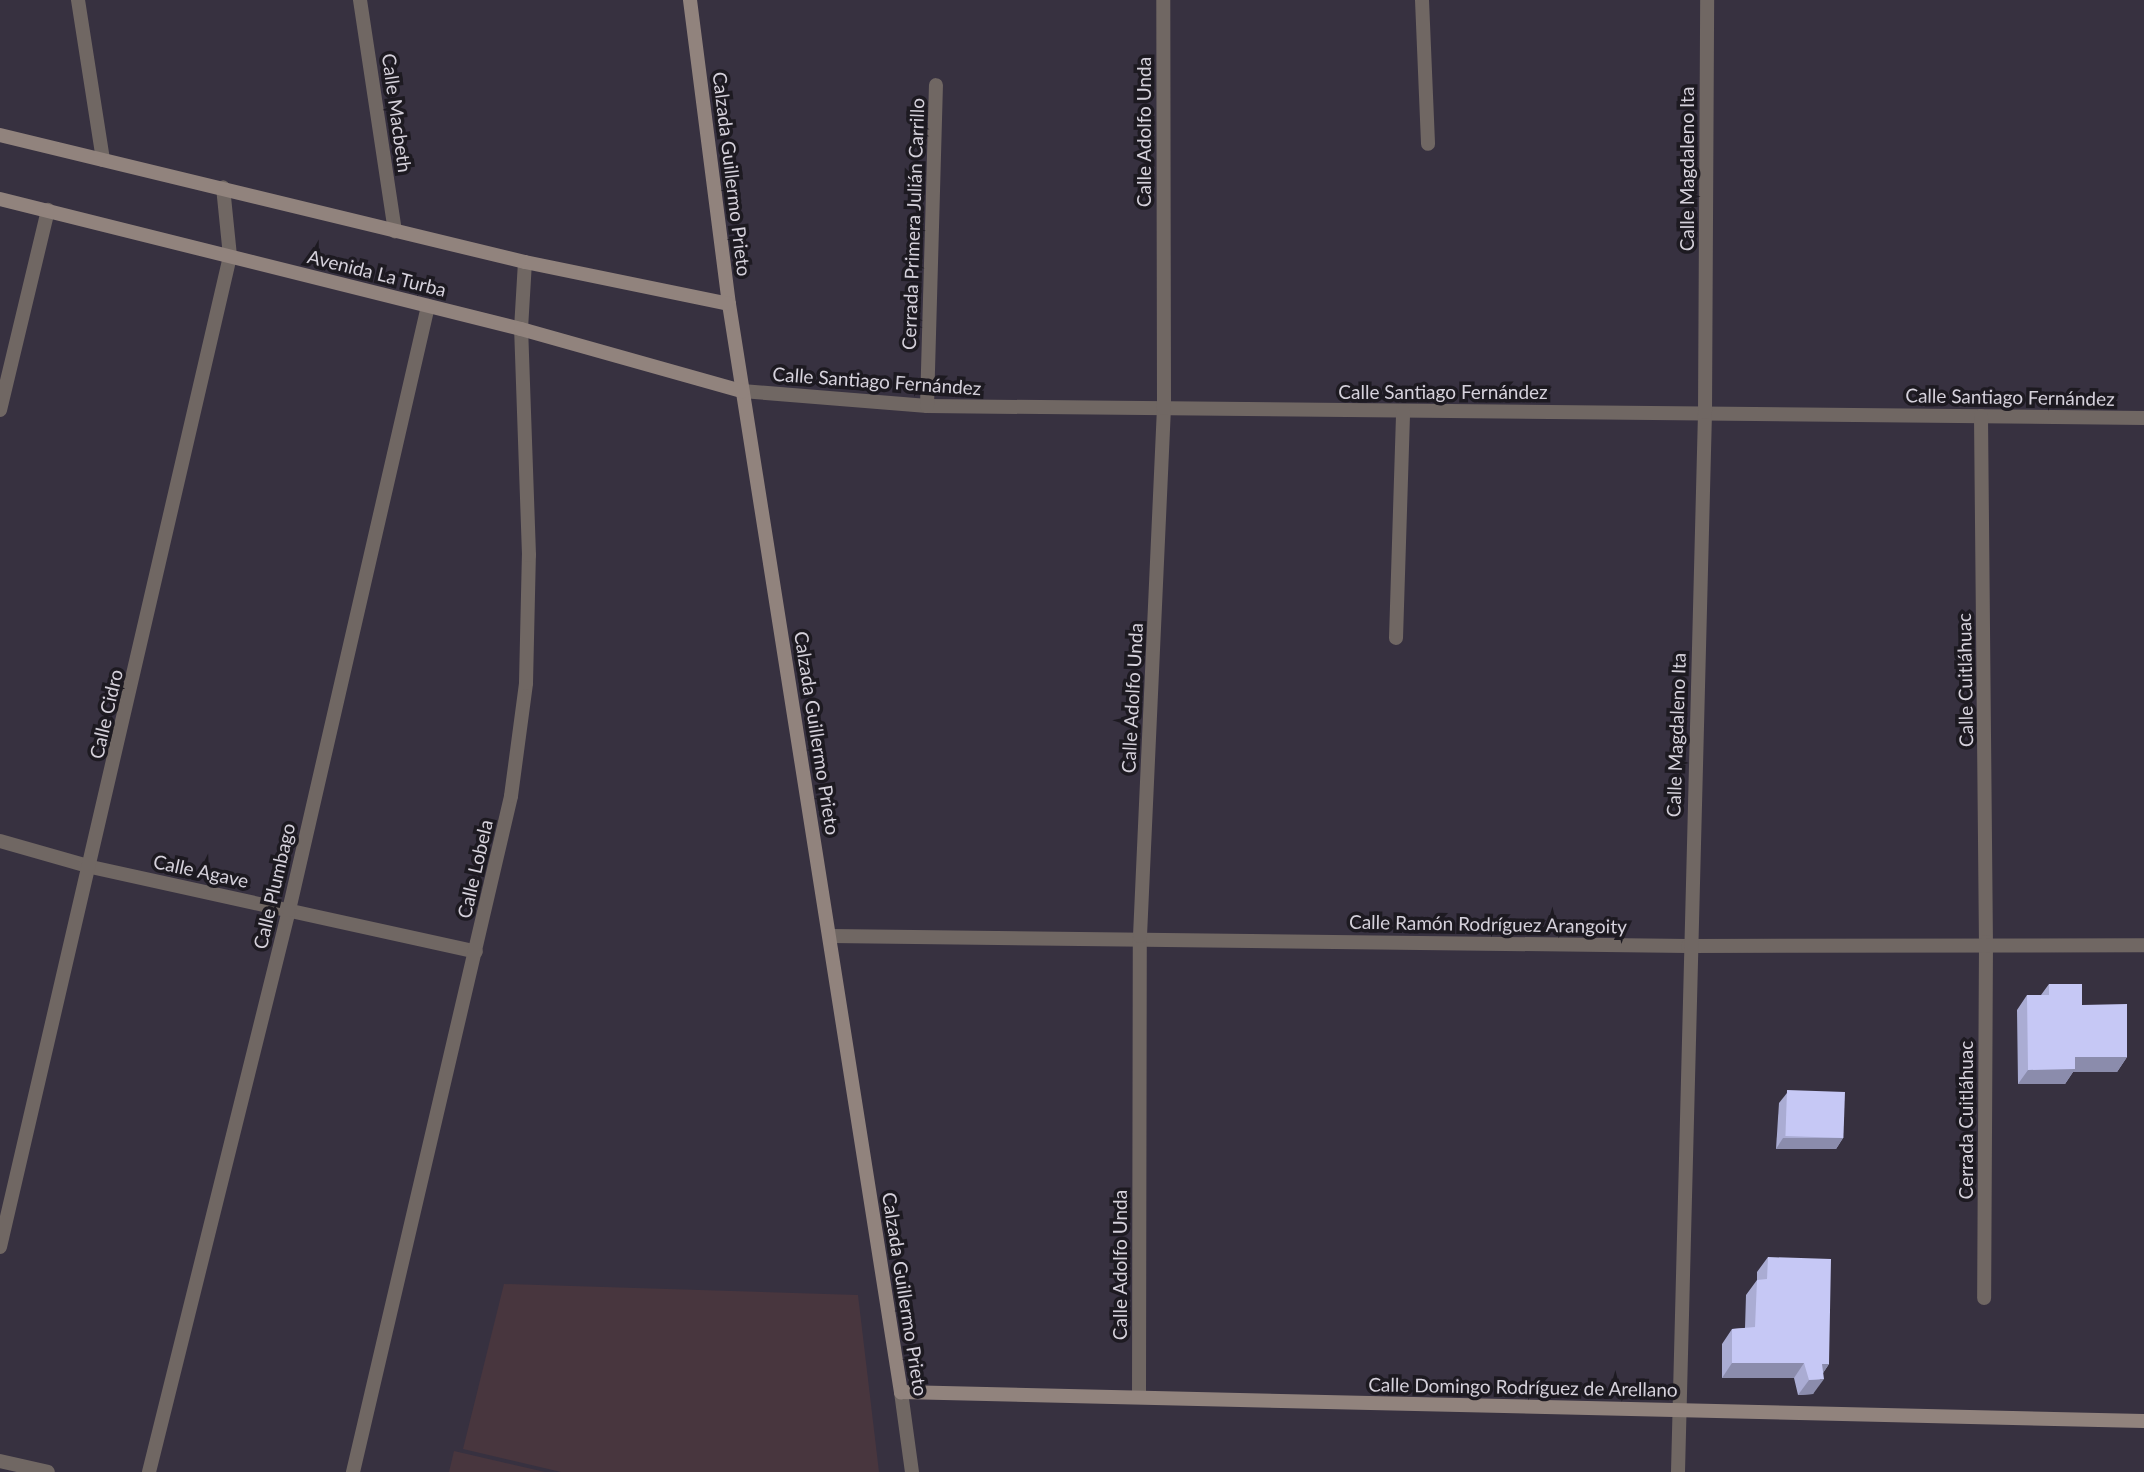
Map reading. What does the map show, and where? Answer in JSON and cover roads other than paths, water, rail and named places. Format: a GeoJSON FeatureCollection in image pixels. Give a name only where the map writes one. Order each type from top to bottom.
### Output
{"type":"FeatureCollection","features":[{"type":"Feature","properties":{"kind":"street"},"geometry":{"type":"LineString","coordinates":[[78,0],[103,160]]}},
{"type":"Feature","properties":{"kind":"street","name":"Calle Macbeth"},"geometry":{"type":"LineString","coordinates":[[360,0],[395,231]]}},
{"type":"Feature","properties":{"kind":"street","name":"Calzada Guillermo Prieto"},"geometry":{"type":"LineString","coordinates":[[690,0],[742,391],[831,936],[912,1472]]}},
{"type":"Feature","properties":{"kind":"street","name":"Calle Adolfo Unda"},"geometry":{"type":"LineString","coordinates":[[1139,1397],[1140,936],[1164,408],[1163,0]]}},
{"type":"Feature","properties":{"kind":"street"},"geometry":{"type":"LineString","coordinates":[[1422,0],[1429,144]]}},
{"type":"Feature","properties":{"kind":"street","name":"Calle Magdaleno Ita"},"geometry":{"type":"LineString","coordinates":[[1678,1472],[1677,1409],[1688,946],[1705,412],[1707,0]]}},
{"type":"Feature","properties":{"kind":"street","name":"Cerrada Primera Julián Carrillo"},"geometry":{"type":"LineString","coordinates":[[927,407],[936,85]]}},
{"type":"Feature","properties":{"kind":"street"},"geometry":{"type":"LineString","coordinates":[[0,135],[525,262],[729,304]]}},
{"type":"Feature","properties":{"kind":"street","name":"Calle Cidro"},"geometry":{"type":"LineString","coordinates":[[0,1247],[91,867],[230,256],[223,187]]}},
{"type":"Feature","properties":{"kind":"street","name":"Avenida La Turba"},"geometry":{"type":"LineString","coordinates":[[0,199],[521,329],[742,391]]}},
{"type":"Feature","properties":{"kind":"street"},"geometry":{"type":"LineString","coordinates":[[0,410],[48,210]]}},
{"type":"Feature","properties":{"kind":"street","name":"Calle Lobela"},"geometry":{"type":"LineString","coordinates":[[353,1472],[511,796],[526,683],[529,555],[521,329],[525,262]]}},
{"type":"Feature","properties":{"kind":"street","name":"Calle Plumbago"},"geometry":{"type":"LineString","coordinates":[[149,1472],[289,910],[428,306]]}},
{"type":"Feature","properties":{"kind":"street","name":"Calle Santiago Fernández"},"geometry":{"type":"LineString","coordinates":[[742,391],[927,407],[2144,418]]}},
{"type":"Feature","properties":{"kind":"street"},"geometry":{"type":"LineString","coordinates":[[1396,638],[1403,412]]}},
{"type":"Feature","properties":{"kind":"street","name":"Calle Cuitláhuac"},"geometry":{"type":"LineString","coordinates":[[1981,416],[1986,942]]}},
{"type":"Feature","properties":{"kind":"street","name":"Calle Agave"},"geometry":{"type":"LineString","coordinates":[[0,841],[91,867],[476,952]]}},
{"type":"Feature","properties":{"kind":"street","name":"Calle Ramón Rodríguez Arangoity"},"geometry":{"type":"LineString","coordinates":[[831,936],[1140,936],[1688,946],[1986,942],[2144,945]]}},
{"type":"Feature","properties":{"kind":"street","name":"Cerrada Cuitláhuac"},"geometry":{"type":"LineString","coordinates":[[1984,1298],[1986,942]]}},
{"type":"Feature","properties":{"kind":"street","name":"Calle Domingo Rodríguez de Arellano"},"geometry":{"type":"LineString","coordinates":[[901,1392],[2144,1421]]}},
{"type":"Feature","properties":{"kind":"street"},"geometry":{"type":"LineString","coordinates":[[0,1461],[48,1472]]}}]}
